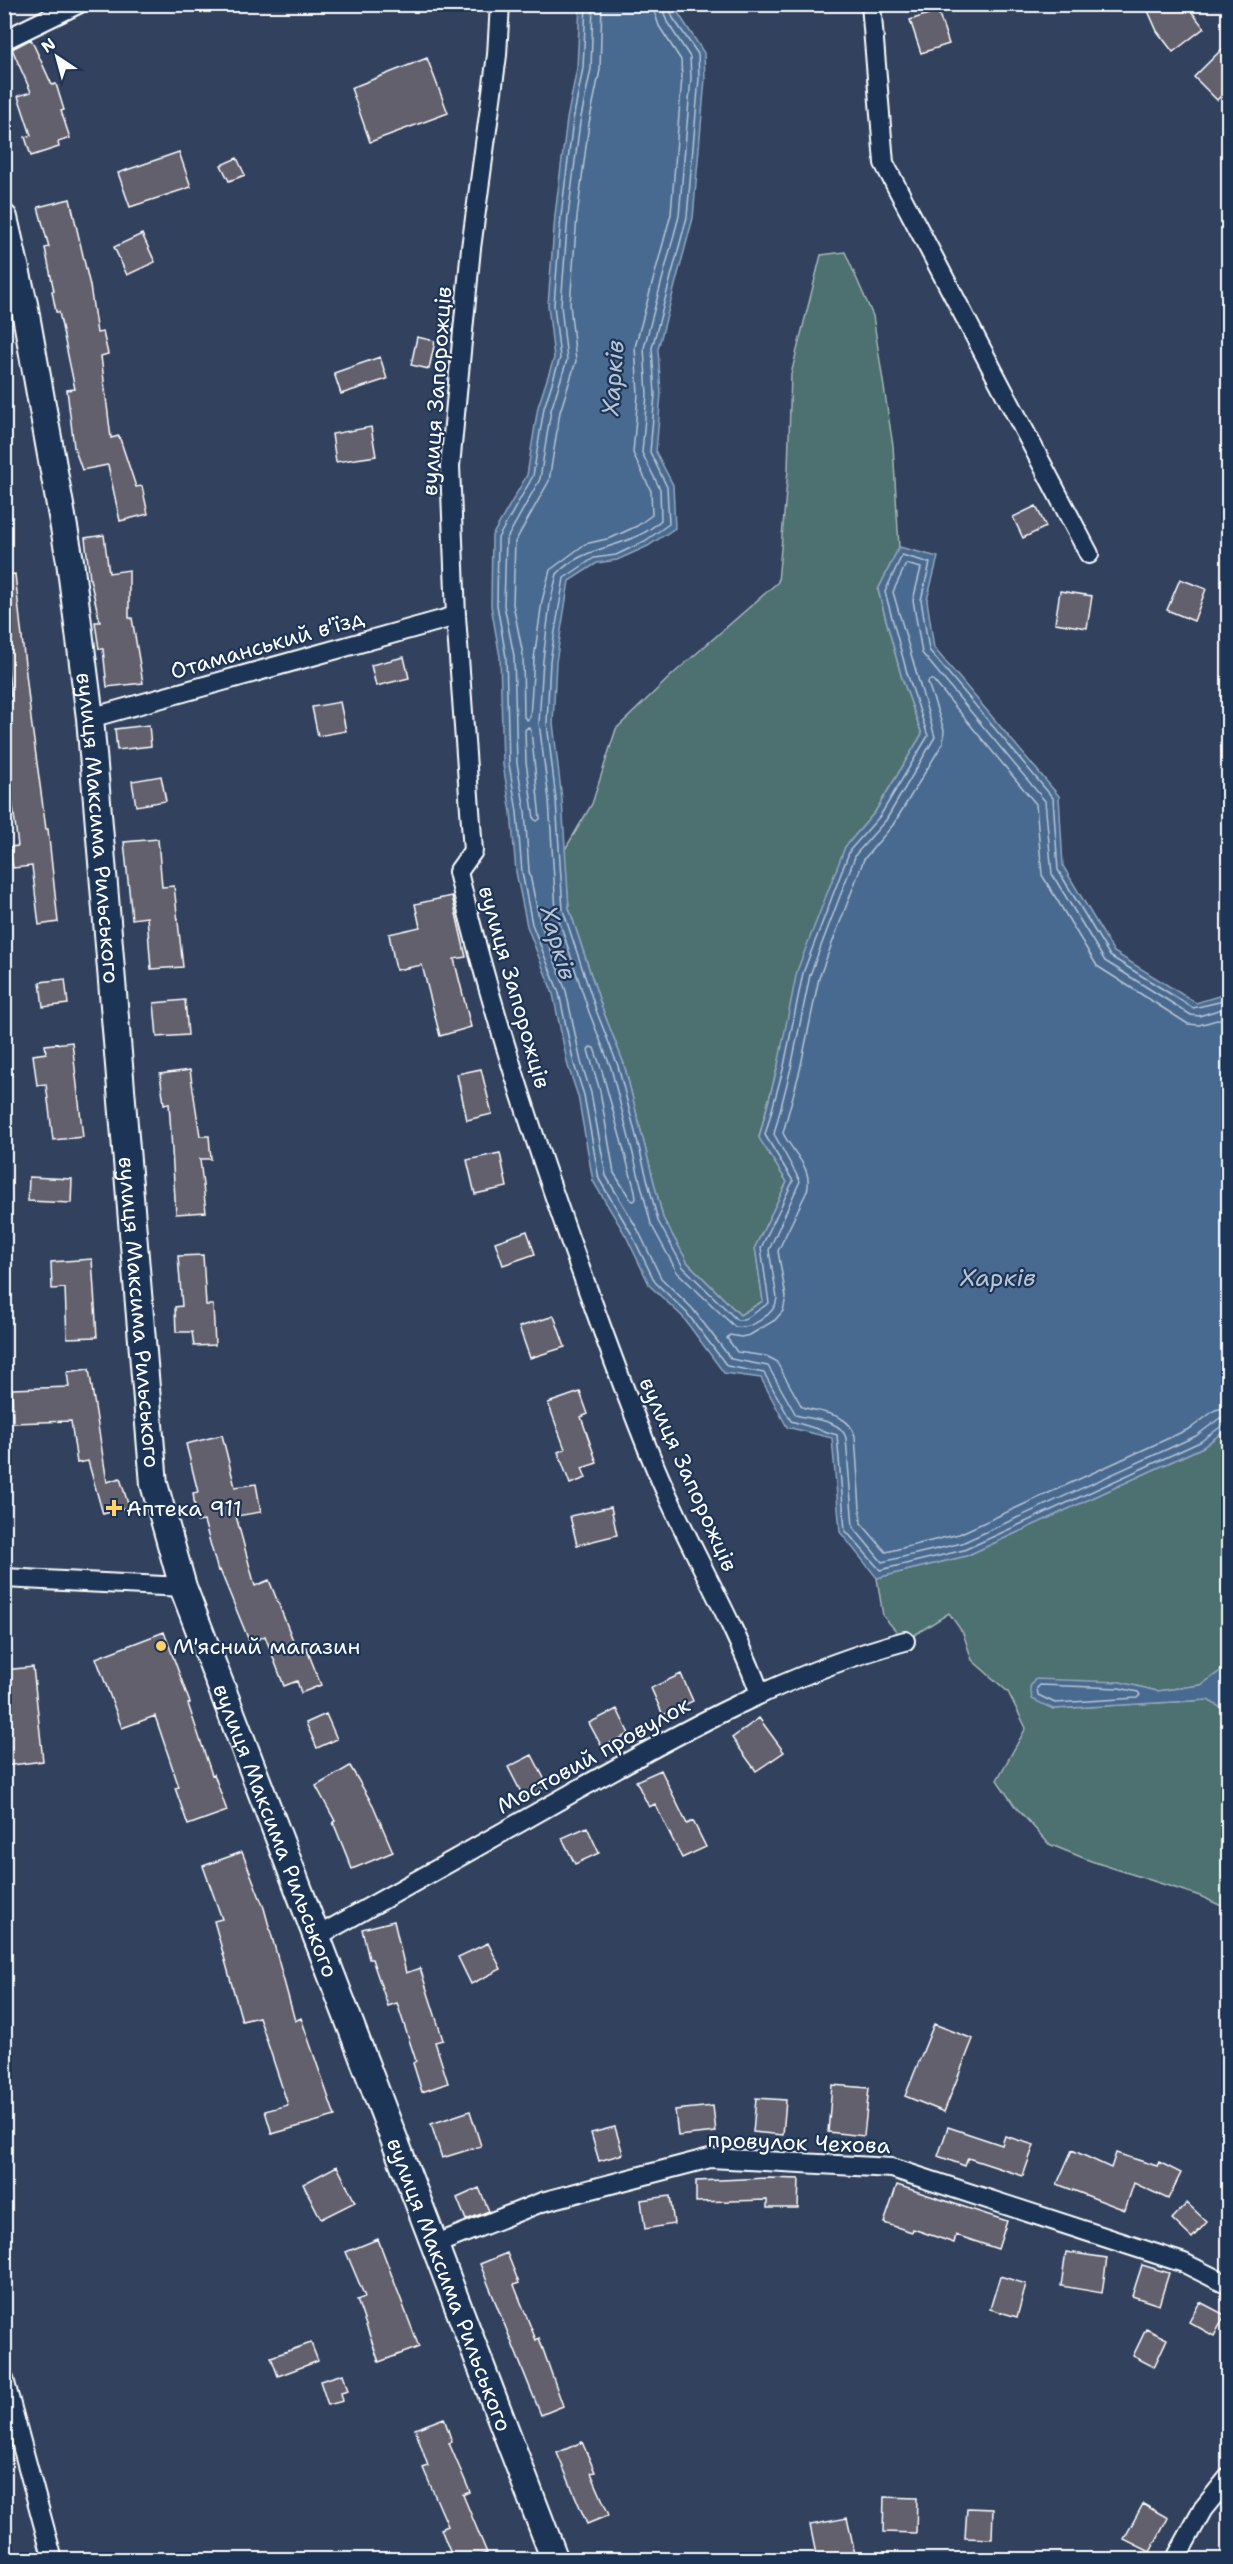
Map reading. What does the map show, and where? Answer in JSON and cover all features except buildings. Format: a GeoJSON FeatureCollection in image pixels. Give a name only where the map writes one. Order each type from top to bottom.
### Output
{"type":"FeatureCollection","features":[{"type":"Feature","properties":{"kind":"main road","name":"вулиця Максима Рильського"},"geometry":{"type":"LineString","coordinates":[[4,218],[24,304],[70,561],[90,718],[154,1484],[183,1587],[555,2559]]}},
{"type":"Feature","properties":{"kind":"street"},"geometry":{"type":"LineString","coordinates":[[4,40],[78,4]]}},
{"type":"Feature","properties":{"kind":"street","name":"вулиця Запорожців"},"geometry":{"type":"LineString","coordinates":[[500,4],[497,55],[471,248],[450,466],[456,616],[473,851],[458,872],[478,957],[549,1181],[616,1367],[653,1464],[711,1582],[760,1693]]}},
{"type":"Feature","properties":{"kind":"street"},"geometry":{"type":"LineString","coordinates":[[871,4],[884,163],[1089,554]]}},
{"type":"Feature","properties":{"kind":"street","name":"Отаманський в'їзд"},"geometry":{"type":"LineString","coordinates":[[90,718],[456,616]]}},
{"type":"Feature","properties":{"kind":"street"},"geometry":{"type":"LineString","coordinates":[[4,1578],[183,1587]]}},
{"type":"Feature","properties":{"kind":"street","name":"Мостовий провулок"},"geometry":{"type":"LineString","coordinates":[[316,1938],[612,1771],[760,1693],[860,1653],[905,1641]]}},
{"type":"Feature","properties":{"kind":"street","name":"провулок Чехова"},"geometry":{"type":"LineString","coordinates":[[434,2246],[542,2202],[710,2158],[892,2168],[1184,2263],[1228,2285]]}},
{"type":"Feature","properties":{"kind":"street"},"geometry":{"type":"LineString","coordinates":[[4,2379],[53,2559]]}},
{"type":"Feature","properties":{"kind":"street"},"geometry":{"type":"LineString","coordinates":[[1175,2559],[1203,2509],[1228,2478]]}},
{"type":"Feature","properties":{"kind":"green space"},"geometry":{"type":"Polygon","coordinates":[[[845,252],[873,316],[893,446],[899,547],[878,590],[901,675],[922,734],[875,812],[845,847],[778,1065],[759,1137],[787,1182],[755,1247],[763,1301],[740,1315],[688,1263],[663,1218],[624,1064],[602,1008],[569,908],[564,851],[592,804],[616,729],[673,674],[778,582],[788,470],[791,374],[821,255],[845,252]]]}},
{"type":"Feature","properties":{"kind":"green space"},"geometry":{"type":"Polygon","coordinates":[[[1228,1428],[1228,1593],[1223,1669],[1201,1685],[1157,1691],[1120,1682],[1053,1709],[1208,1700],[1228,1711],[1228,1909],[1200,1896],[1091,1861],[1049,1844],[1014,1805],[997,1780],[1026,1728],[1008,1692],[972,1660],[963,1633],[949,1613],[905,1641],[883,1616],[877,1578],[966,1556],[1203,1447],[1228,1428]]]}},
{"type":"Feature","properties":{"kind":"water","name":"Харків"},"geometry":{"type":"Polygon","coordinates":[[[580,5],[673,5],[704,53],[705,79],[693,218],[658,349],[661,394],[656,452],[673,485],[675,528],[648,546],[617,560],[597,563],[569,581],[556,662],[553,723],[562,800],[569,908],[602,1008],[624,1064],[663,1218],[688,1263],[740,1315],[763,1301],[755,1247],[787,1182],[759,1138],[778,1065],[797,971],[845,847],[875,812],[922,734],[901,675],[878,590],[899,547],[938,557],[927,600],[934,648],[1059,796],[1063,866],[1114,952],[1196,1003],[1228,993],[1228,1428],[1203,1447],[966,1556],[877,1578],[840,1532],[832,1438],[787,1427],[761,1378],[724,1373],[682,1316],[650,1286],[626,1236],[593,1181],[578,1096],[568,1066],[553,994],[527,926],[516,872],[511,812],[503,765],[500,657],[491,606],[492,536],[527,475],[538,407],[554,358],[548,305],[555,215],[567,119],[577,68],[580,5]]]}},
{"type":"Feature","properties":{"kind":"water"},"geometry":{"type":"Polygon","coordinates":[[[1228,1593],[1228,1712],[1208,1700],[1053,1709],[1032,1699],[1030,1687],[1035,1679],[1120,1682],[1157,1691],[1201,1685],[1223,1669],[1228,1593]]]}},
{"type":"Feature","properties":{"kind":"place","name":"Аптека 911"},"geometry":{"type":"Point","coordinates":[114,1508]}},
{"type":"Feature","properties":{"kind":"place","name":"М'ясний магазин"},"geometry":{"type":"Point","coordinates":[161,1646]}}]}
